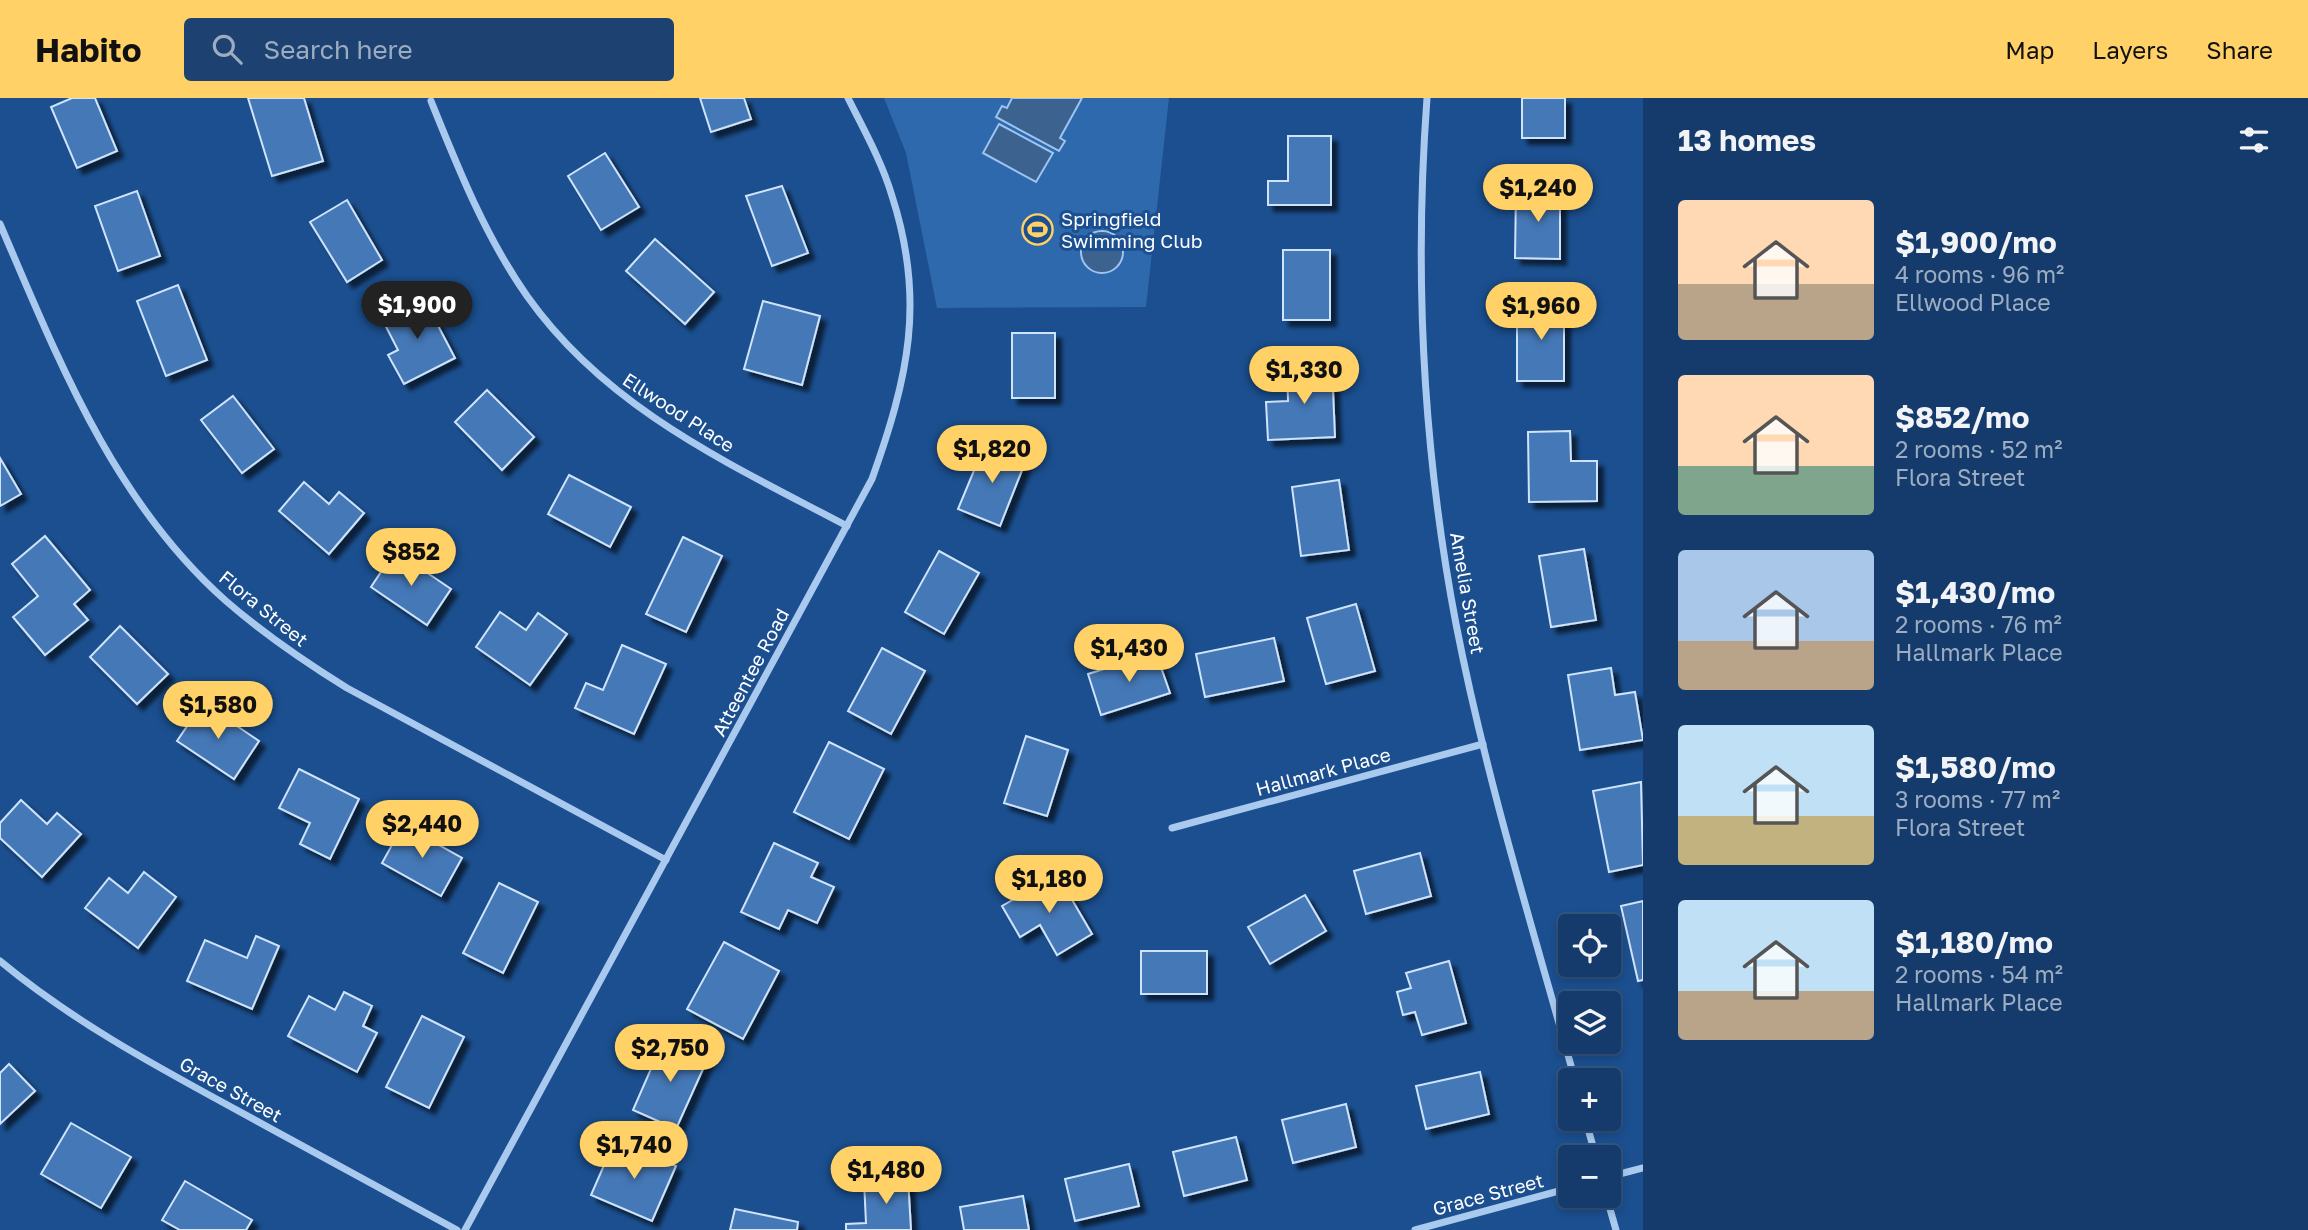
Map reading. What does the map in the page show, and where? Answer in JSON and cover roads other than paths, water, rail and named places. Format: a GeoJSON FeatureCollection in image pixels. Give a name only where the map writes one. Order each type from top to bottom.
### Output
{"type":"FeatureCollection","features":[{"type":"Feature","properties":{"kind":"street","name":"Atteentee Road"},"geometry":{"type":"LineString","coordinates":[[465,1230],[872,479],[888,434],[904,376],[911,317],[910,288],[904,238],[892,195],[878,158],[848,98]]}},
{"type":"Feature","properties":{"kind":"street","name":"Amelia Street"},"geometry":{"type":"LineString","coordinates":[[1427,98],[1422,159],[1420,247],[1424,378],[1439,517],[1456,624],[1483,744],[1572,1068]]}},
{"type":"Feature","properties":{"kind":"street","name":"Ellwood Place"},"geometry":{"type":"LineString","coordinates":[[430,101],[466,187],[492,240],[527,296],[569,347],[609,385],[653,418],[703,450],[847,526]]}},
{"type":"Feature","properties":{"kind":"street","name":"Flora Street"},"geometry":{"type":"LineString","coordinates":[[0,224],[67,379],[117,471],[160,530],[225,600],[302,660],[347,688],[666,860]]}},
{"type":"Feature","properties":{"kind":"street","name":"Hallmark Place"},"geometry":{"type":"LineString","coordinates":[[1172,828],[1483,744]]}},
{"type":"Feature","properties":{"kind":"street","name":"Grace Street"},"geometry":{"type":"LineString","coordinates":[[0,961],[77,1019],[143,1059],[457,1230]]}},
{"type":"Feature","properties":{"kind":"street"},"geometry":{"type":"LineString","coordinates":[[1621,1174],[1643,1168]]}},
{"type":"Feature","properties":{"kind":"street","name":"Grace Street"},"geometry":{"type":"LineString","coordinates":[[1415,1230],[1558,1191]]}},
{"type":"Feature","properties":{"kind":"street"},"geometry":{"type":"LineString","coordinates":[[1610,1208],[1616,1230]]}},
{"type":"Feature","properties":{"kind":"place","name":"Springfield Swimming Club"},"geometry":{"type":"Point","coordinates":[1038,229]}}]}
